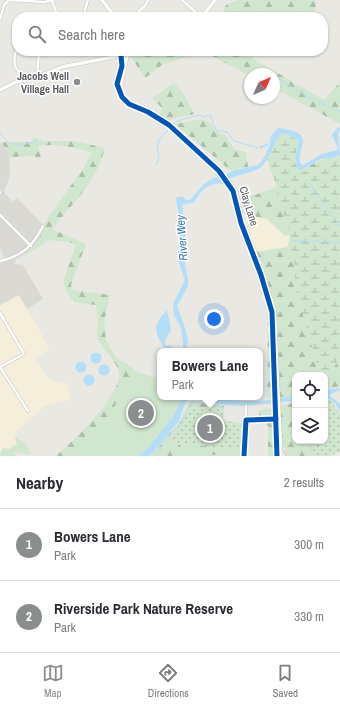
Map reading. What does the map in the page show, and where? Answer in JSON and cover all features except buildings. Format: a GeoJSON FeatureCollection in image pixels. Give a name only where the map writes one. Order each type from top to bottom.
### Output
{"type":"FeatureCollection","features":[{"type":"Feature","properties":{"kind":"highway"},"geometry":{"type":"LineString","coordinates":[[280,449],[280,456]]}},
{"type":"Feature","properties":{"kind":"street"},"geometry":{"type":"LineString","coordinates":[[0,19],[4,5],[9,0],[45,2],[52,0],[56,12]]}},
{"type":"Feature","properties":{"kind":"street"},"geometry":{"type":"LineString","coordinates":[[85,12],[88,0]]}},
{"type":"Feature","properties":{"kind":"street"},"geometry":{"type":"LineString","coordinates":[[102,0],[111,12]]}},
{"type":"Feature","properties":{"kind":"street"},"geometry":{"type":"LineString","coordinates":[[139,11],[145,6],[148,0]]}},
{"type":"Feature","properties":{"kind":"street"},"geometry":{"type":"LineString","coordinates":[[182,0],[196,12]]}},
{"type":"Feature","properties":{"kind":"street"},"geometry":{"type":"LineString","coordinates":[[204,12],[215,0]]}},
{"type":"Feature","properties":{"kind":"street"},"geometry":{"type":"LineString","coordinates":[[15,56],[14,66],[21,73],[22,81]]}},
{"type":"Feature","properties":{"kind":"street"},"geometry":{"type":"LineString","coordinates":[[37,77],[39,56]]}},
{"type":"Feature","properties":{"kind":"street"},"geometry":{"type":"LineString","coordinates":[[0,90],[68,65],[110,56]]}},
{"type":"Feature","properties":{"kind":"street","name":"Clay Lane"},"geometry":{"type":"LineString","coordinates":[[127,56],[121,83],[123,96],[128,102],[152,112],[172,126],[225,174],[236,191],[242,222],[273,304],[280,456]]}},
{"type":"Feature","properties":{"kind":"street"},"geometry":{"type":"LineString","coordinates":[[0,215],[31,246]]}},
{"type":"Feature","properties":{"kind":"street"},"geometry":{"type":"LineString","coordinates":[[0,261],[17,256],[31,246],[43,226]]}},
{"type":"Feature","properties":{"kind":"street"},"geometry":{"type":"LineString","coordinates":[[0,313],[24,354],[0,367],[28,411]]}},
{"type":"Feature","properties":{"kind":"street"},"geometry":{"type":"LineString","coordinates":[[244,456],[246,406]]}},
{"type":"Feature","properties":{"kind":"street"},"geometry":{"type":"LineString","coordinates":[[246,420],[278,417]]}},
{"type":"Feature","properties":{"kind":"street","name":"Clay Lane"},"geometry":{"type":"LineString","coordinates":[[279,439],[280,449]]}},
{"type":"Feature","properties":{"kind":"shaded area"},"geometry":{"type":"Polygon","coordinates":[[[0,142],[8,150],[9,157],[10,176],[4,192],[13,202],[17,198],[45,227],[38,242],[30,251],[16,259],[14,264],[23,265],[43,299],[27,309],[19,295],[0,305],[0,263],[3,263],[4,257],[0,248],[0,142]]]}},
{"type":"Feature","properties":{"kind":"shaded area"},"geometry":{"type":"Polygon","coordinates":[[[244,214],[267,219],[285,235],[290,236],[288,247],[256,252],[244,214]]]}},
{"type":"Feature","properties":{"kind":"shaded area"},"geometry":{"type":"Polygon","coordinates":[[[19,295],[50,349],[34,359],[47,376],[54,382],[64,382],[68,386],[71,397],[65,402],[61,401],[43,407],[17,431],[15,441],[17,442],[16,445],[10,449],[0,451],[0,305],[19,295]]]}},
{"type":"Feature","properties":{"kind":"green space"},"geometry":{"type":"Polygon","coordinates":[[[239,0],[316,0],[315,12],[222,12],[226,5],[239,0]]]}},
{"type":"Feature","properties":{"kind":"green space"},"geometry":{"type":"Polygon","coordinates":[[[130,56],[188,56],[162,65],[145,78],[130,56]]]}},
{"type":"Feature","properties":{"kind":"green space"},"geometry":{"type":"Polygon","coordinates":[[[212,56],[254,56],[252,58],[269,68],[244,68],[244,73],[212,56]]]}},
{"type":"Feature","properties":{"kind":"green space"},"geometry":{"type":"Polygon","coordinates":[[[280,74],[324,100],[340,82],[340,124],[280,91],[280,74]]]}},
{"type":"Feature","properties":{"kind":"green space"},"geometry":{"type":"Polygon","coordinates":[[[174,83],[184,94],[194,114],[169,120],[160,114],[162,108],[152,98],[174,83]]]}},
{"type":"Feature","properties":{"kind":"green space"},"geometry":{"type":"Polygon","coordinates":[[[202,119],[211,123],[214,130],[225,135],[235,150],[246,152],[248,167],[231,171],[175,124],[202,119]]]}},
{"type":"Feature","properties":{"kind":"green space"},"geometry":{"type":"Polygon","coordinates":[[[282,133],[287,134],[299,141],[295,156],[296,164],[302,170],[308,172],[323,162],[330,162],[340,155],[340,358],[328,376],[328,372],[319,372],[295,286],[294,253],[288,247],[290,236],[275,188],[276,185],[267,160],[282,133]]]}},
{"type":"Feature","properties":{"kind":"green space"},"geometry":{"type":"Polygon","coordinates":[[[33,136],[42,141],[73,141],[105,148],[96,171],[90,181],[76,201],[52,229],[86,244],[71,285],[72,290],[110,295],[104,321],[106,340],[116,358],[131,366],[135,371],[106,421],[79,448],[79,452],[76,456],[56,456],[84,429],[105,405],[118,382],[119,372],[98,338],[98,318],[96,305],[74,302],[65,290],[64,279],[76,245],[69,242],[48,240],[23,256],[38,242],[48,217],[83,169],[91,153],[64,146],[44,145],[38,146],[41,158],[33,156],[9,157],[8,150],[0,142],[32,142],[33,136]]]}},
{"type":"Feature","properties":{"kind":"green space"},"geometry":{"type":"Polygon","coordinates":[[[337,156],[329,162],[323,162],[308,172],[301,170],[327,157],[329,159],[337,156]]]}},
{"type":"Feature","properties":{"kind":"green space"},"geometry":{"type":"Polygon","coordinates":[[[275,188],[290,236],[285,236],[267,219],[244,214],[243,199],[275,188]]]}},
{"type":"Feature","properties":{"kind":"green space"},"geometry":{"type":"Polygon","coordinates":[[[244,234],[271,310],[275,399],[267,398],[268,306],[244,234]]]}},
{"type":"Feature","properties":{"kind":"green space"},"geometry":{"type":"Polygon","coordinates":[[[288,247],[294,253],[295,286],[319,372],[292,372],[292,397],[280,399],[276,313],[274,302],[256,252],[288,247]]]}},
{"type":"Feature","properties":{"kind":"green space"},"geometry":{"type":"Polygon","coordinates":[[[340,358],[340,386],[328,388],[328,376],[340,358]]]}},
{"type":"Feature","properties":{"kind":"green space"},"geometry":{"type":"Polygon","coordinates":[[[131,367],[135,371],[157,378],[157,400],[181,400],[173,417],[148,448],[138,456],[70,456],[131,367]]]}},
{"type":"Feature","properties":{"kind":"green space"},"geometry":{"type":"Polygon","coordinates":[[[328,399],[334,402],[334,406],[340,413],[340,451],[330,456],[316,456],[310,444],[328,444],[328,399]]]}},
{"type":"Feature","properties":{"kind":"green space"},"geometry":{"type":"Polygon","coordinates":[[[190,401],[224,406],[224,409],[190,405],[182,422],[168,438],[181,446],[172,456],[152,456],[179,423],[190,401]]]}},
{"type":"Feature","properties":{"kind":"green space"},"geometry":{"type":"Polygon","coordinates":[[[292,403],[292,444],[310,444],[316,456],[285,456],[283,452],[288,449],[282,447],[280,405],[292,403]]]}},
{"type":"Feature","properties":{"kind":"green space"},"geometry":{"type":"Polygon","coordinates":[[[190,405],[224,409],[223,420],[243,424],[243,450],[179,443],[167,438],[182,422],[190,405]]]}},
{"type":"Feature","properties":{"kind":"green space"},"geometry":{"type":"Polygon","coordinates":[[[275,408],[275,417],[259,418],[259,410],[275,408]]]}},
{"type":"Feature","properties":{"kind":"green space"},"geometry":{"type":"Polygon","coordinates":[[[259,420],[275,420],[275,456],[268,456],[268,425],[259,424],[259,420]]]}},
{"type":"Feature","properties":{"kind":"green space"},"geometry":{"type":"Polygon","coordinates":[[[15,437],[26,444],[31,455],[15,452],[16,456],[0,456],[2,448],[10,449],[14,445],[17,445],[15,437]]]}},
{"type":"Feature","properties":{"kind":"green space"},"geometry":{"type":"Polygon","coordinates":[[[160,441],[240,449],[242,450],[242,456],[149,456],[160,441]]]}},
{"type":"Feature","properties":{"kind":"green space"},"geometry":{"type":"Polygon","coordinates":[[[184,444],[233,449],[233,455],[221,456],[218,454],[207,456],[201,452],[196,452],[184,444]]]}},
{"type":"Feature","properties":{"kind":"water","name":"River Wey"},"geometry":{"type":"Polygon","coordinates":[[[338,127],[340,128],[338,135],[340,155],[330,159],[323,158],[300,170],[295,159],[299,141],[287,134],[282,133],[266,162],[259,168],[227,180],[222,184],[213,184],[205,188],[194,202],[182,205],[185,229],[185,266],[188,286],[177,306],[188,340],[187,348],[183,348],[181,328],[174,315],[173,304],[185,280],[179,263],[180,226],[176,198],[182,196],[186,200],[190,200],[204,184],[212,179],[236,170],[258,165],[264,158],[273,137],[268,145],[261,149],[259,147],[269,143],[271,136],[278,128],[293,131],[302,137],[303,140],[300,153],[300,163],[303,165],[322,154],[337,150],[338,148],[332,135],[338,127]]]}},
{"type":"Feature","properties":{"kind":"water"},"geometry":{"type":"Polygon","coordinates":[[[167,310],[171,330],[165,341],[165,345],[171,346],[172,348],[163,348],[157,335],[156,327],[160,318],[167,310]]]}},
{"type":"Feature","properties":{"kind":"water"},"geometry":{"type":"Polygon","coordinates":[[[96,352],[100,354],[102,358],[100,362],[96,364],[92,362],[90,358],[92,354],[96,352]]]}},
{"type":"Feature","properties":{"kind":"water"},"geometry":{"type":"Polygon","coordinates":[[[81,361],[85,363],[87,367],[85,371],[81,373],[77,371],[75,367],[77,363],[81,361]]]}},
{"type":"Feature","properties":{"kind":"water"},"geometry":{"type":"Polygon","coordinates":[[[104,364],[108,366],[110,370],[108,374],[104,376],[100,374],[98,370],[100,366],[104,364]]]}},
{"type":"Feature","properties":{"kind":"water"},"geometry":{"type":"Polygon","coordinates":[[[89,374],[93,376],[95,380],[93,384],[89,386],[85,384],[83,380],[85,376],[89,374]]]}},
{"type":"Feature","properties":{"kind":"water"},"geometry":{"type":"Polygon","coordinates":[[[340,388],[340,390],[329,395],[340,404],[340,411],[334,402],[328,398],[328,389],[340,388]]]}},
{"type":"Feature","properties":{"kind":"water"},"geometry":{"type":"Polygon","coordinates":[[[292,396],[292,401],[244,406],[215,404],[198,400],[228,400],[252,401],[292,396]]]}},
{"type":"Feature","properties":{"kind":"water"},"geometry":{"type":"Polygon","coordinates":[[[181,400],[188,400],[185,403],[179,421],[153,452],[149,456],[138,456],[148,448],[173,417],[181,400]]]}},
{"type":"Feature","properties":{"kind":"waterway"},"geometry":{"type":"LineString","coordinates":[[280,80],[308,97],[340,112]]}},
{"type":"Feature","properties":{"kind":"waterway"},"geometry":{"type":"LineString","coordinates":[[173,125],[177,121],[199,115],[204,117],[210,115],[216,130],[227,132],[234,141],[258,148]]}},
{"type":"Feature","properties":{"kind":"waterway"},"geometry":{"type":"LineString","coordinates":[[156,165],[159,157],[157,149],[159,139],[170,128]]}},
{"type":"Feature","properties":{"kind":"waterway"},"geometry":{"type":"LineString","coordinates":[[0,132],[8,142],[16,145],[37,141]]}},
{"type":"Feature","properties":{"kind":"waterway"},"geometry":{"type":"LineString","coordinates":[[307,180],[340,226]]}},
{"type":"Feature","properties":{"kind":"waterway"},"geometry":{"type":"LineString","coordinates":[[292,241],[340,242]]}},
{"type":"Feature","properties":{"kind":"waterway"},"geometry":{"type":"LineString","coordinates":[[156,456],[164,440],[182,422],[192,401],[224,408]]}},
{"type":"Feature","properties":{"kind":"cycle path"},"geometry":{"type":"LineString","coordinates":[[121,56],[122,66],[117,84],[122,97],[129,104],[148,112],[169,125],[219,171],[233,191],[241,223],[261,275],[272,312],[277,456]]}},
{"type":"Feature","properties":{"kind":"cycle path"},"geometry":{"type":"LineString","coordinates":[[244,456],[246,420],[276,419]]}},
{"type":"Feature","properties":{"kind":"place","name":"Jacobs Well Village Hall"},"geometry":{"type":"Point","coordinates":[77,82]}},
{"type":"Feature","properties":{"kind":"place","name":"Riverside Park Nature Reserve"},"geometry":{"type":"Point","coordinates":[141,413]}},
{"type":"Feature","properties":{"kind":"place","name":"Bowers Lane"},"geometry":{"type":"Point","coordinates":[210,428]}}]}
